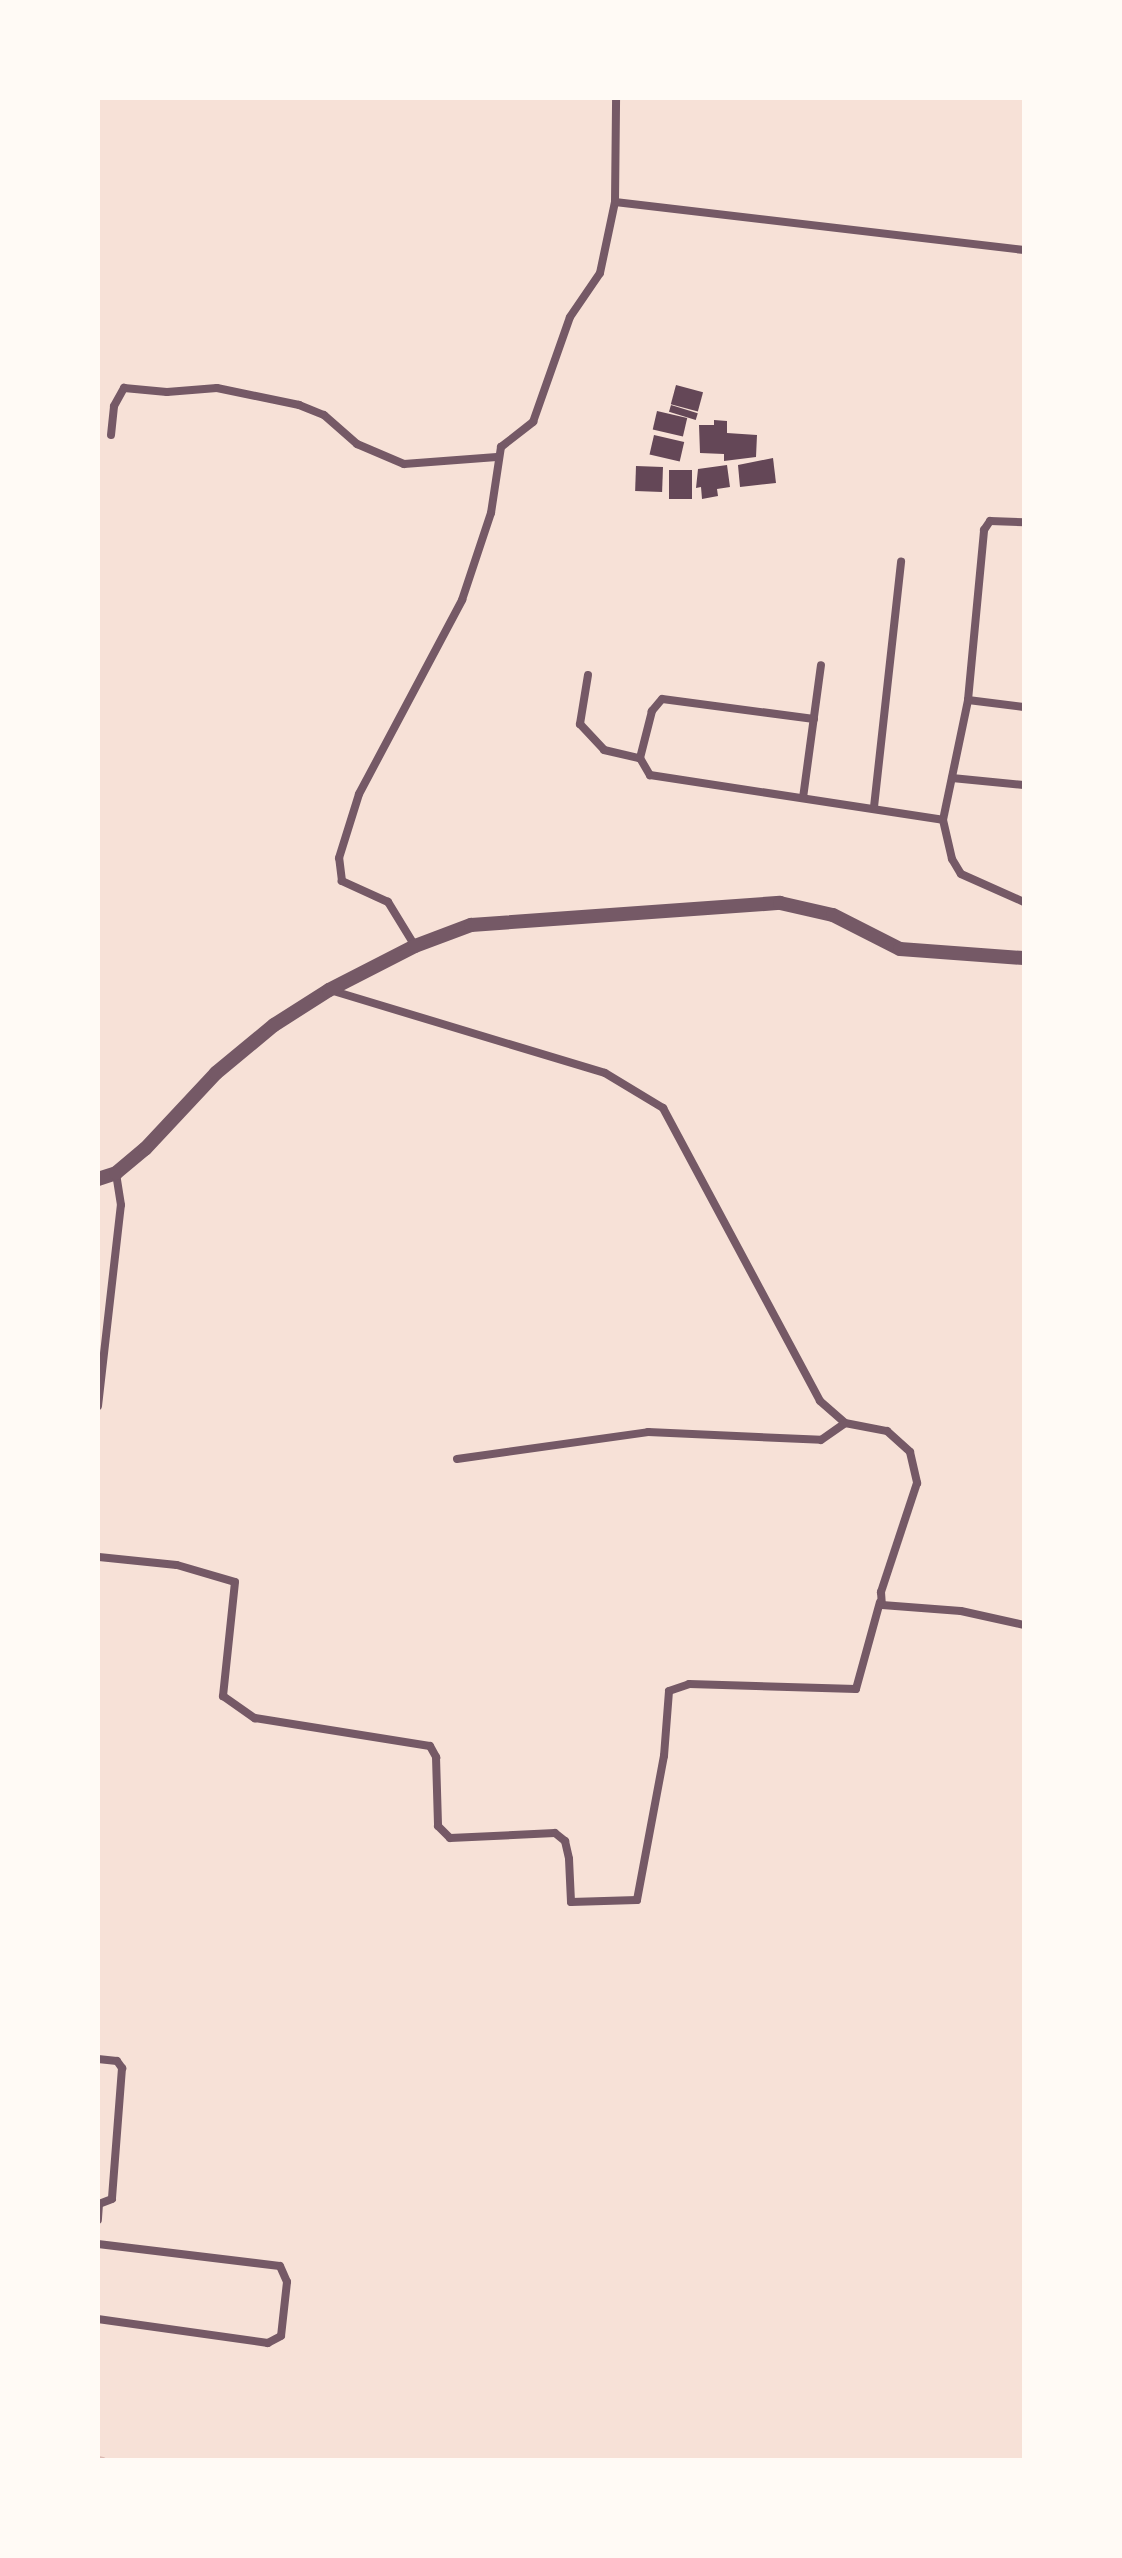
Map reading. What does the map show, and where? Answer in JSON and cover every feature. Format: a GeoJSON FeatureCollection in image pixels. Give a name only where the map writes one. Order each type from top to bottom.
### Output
{"type":"FeatureCollection","features":[{"type":"Feature","properties":{"kind":"street"},"geometry":{"type":"LineString","coordinates":[[415,946],[388,902],[342,881],[339,858],[359,794],[462,600],[491,513],[497,457],[504,442],[533,422],[570,317],[600,273],[615,202],[616,98]]}},
{"type":"Feature","properties":{"kind":"street"},"geometry":{"type":"LineString","coordinates":[[615,202],[1024,250]]}},
{"type":"Feature","properties":{"kind":"street"},"geometry":{"type":"LineString","coordinates":[[111,435],[114,406],[124,388],[167,392],[217,388],[299,405],[324,415],[357,444],[404,464],[497,457]]}},
{"type":"Feature","properties":{"kind":"street"},"geometry":{"type":"LineString","coordinates":[[1024,522],[985,525],[968,700],[943,820],[952,859],[961,874],[1024,902]]}},
{"type":"Feature","properties":{"kind":"street"},"geometry":{"type":"LineString","coordinates":[[874,807],[901,561]]}},
{"type":"Feature","properties":{"kind":"street"},"geometry":{"type":"LineString","coordinates":[[803,798],[821,665]]}},
{"type":"Feature","properties":{"kind":"street"},"geometry":{"type":"LineString","coordinates":[[588,675],[580,724],[604,750],[640,758]]}},
{"type":"Feature","properties":{"kind":"street"},"geometry":{"type":"LineString","coordinates":[[814,719],[662,699],[652,711],[640,758],[650,775],[943,820]]}},
{"type":"Feature","properties":{"kind":"street"},"geometry":{"type":"LineString","coordinates":[[968,700],[1024,707]]}},
{"type":"Feature","properties":{"kind":"street"},"geometry":{"type":"LineString","coordinates":[[952,778],[1024,785]]}},
{"type":"Feature","properties":{"kind":"street"},"geometry":{"type":"LineString","coordinates":[[98,1179],[116,1173],[244,1047],[329,990],[415,946],[497,920],[780,903],[833,915],[900,949],[1024,958]]}},
{"type":"Feature","properties":{"kind":"street"},"geometry":{"type":"LineString","coordinates":[[98,1568],[99,1555],[177,1565],[235,1582],[223,1696],[255,1718],[430,1746],[436,1757],[438,1826],[450,1838],[555,1833],[565,1841],[571,1902],[637,1900],[664,1756],[669,1691],[689,1684],[856,1689],[913,1498],[914,1466],[899,1439],[876,1426],[845,1423],[820,1401],[676,1125],[645,1093],[605,1073],[329,990]]}},
{"type":"Feature","properties":{"kind":"street"},"geometry":{"type":"LineString","coordinates":[[98,1406],[121,1205],[116,1173]]}},
{"type":"Feature","properties":{"kind":"street"},"geometry":{"type":"LineString","coordinates":[[457,1459],[648,1432],[821,1440],[845,1423]]}},
{"type":"Feature","properties":{"kind":"street"},"geometry":{"type":"LineString","coordinates":[[880,1602],[887,1608],[953,1609],[1024,1625]]}},
{"type":"Feature","properties":{"kind":"street"},"geometry":{"type":"LineString","coordinates":[[98,2059],[117,2061],[122,2068],[112,2199],[99,2204],[98,2220]]}},
{"type":"Feature","properties":{"kind":"street"},"geometry":{"type":"LineString","coordinates":[[98,2244],[280,2266],[287,2282],[281,2336],[268,2343],[98,2319]]}},
{"type":"Feature","properties":{"kind":"building"},"geometry":{"type":"Polygon","coordinates":[[[676,385],[703,392],[698,412],[671,404],[676,385]]]}},
{"type":"Feature","properties":{"kind":"building"},"geometry":{"type":"Polygon","coordinates":[[[671,405],[698,413],[696,420],[669,412],[671,405]]]}},
{"type":"Feature","properties":{"kind":"building"},"geometry":{"type":"Polygon","coordinates":[[[657,411],[687,418],[683,436],[653,430],[657,411]]]}},
{"type":"Feature","properties":{"kind":"building"},"geometry":{"type":"Polygon","coordinates":[[[714,420],[727,421],[727,433],[757,435],[756,457],[724,461],[724,454],[700,453],[699,425],[714,425],[714,420]]]}},
{"type":"Feature","properties":{"kind":"building"},"geometry":{"type":"Polygon","coordinates":[[[654,435],[684,442],[680,461],[650,454],[654,435]]]}},
{"type":"Feature","properties":{"kind":"building"},"geometry":{"type":"Polygon","coordinates":[[[773,458],[776,483],[740,487],[738,465],[773,458]]]}},
{"type":"Feature","properties":{"kind":"building"},"geometry":{"type":"Polygon","coordinates":[[[727,465],[730,487],[717,489],[718,496],[702,499],[701,487],[696,488],[698,469],[727,465]]]}},
{"type":"Feature","properties":{"kind":"building"},"geometry":{"type":"Polygon","coordinates":[[[636,466],[663,467],[662,492],[635,491],[636,466]]]}},
{"type":"Feature","properties":{"kind":"building"},"geometry":{"type":"Polygon","coordinates":[[[669,470],[692,470],[692,499],[669,499],[669,470]]]}},
{"type":"Feature","properties":{"kind":"waterway"},"geometry":{"type":"LineString","coordinates":[[98,2459],[103,2460]]}}]}
